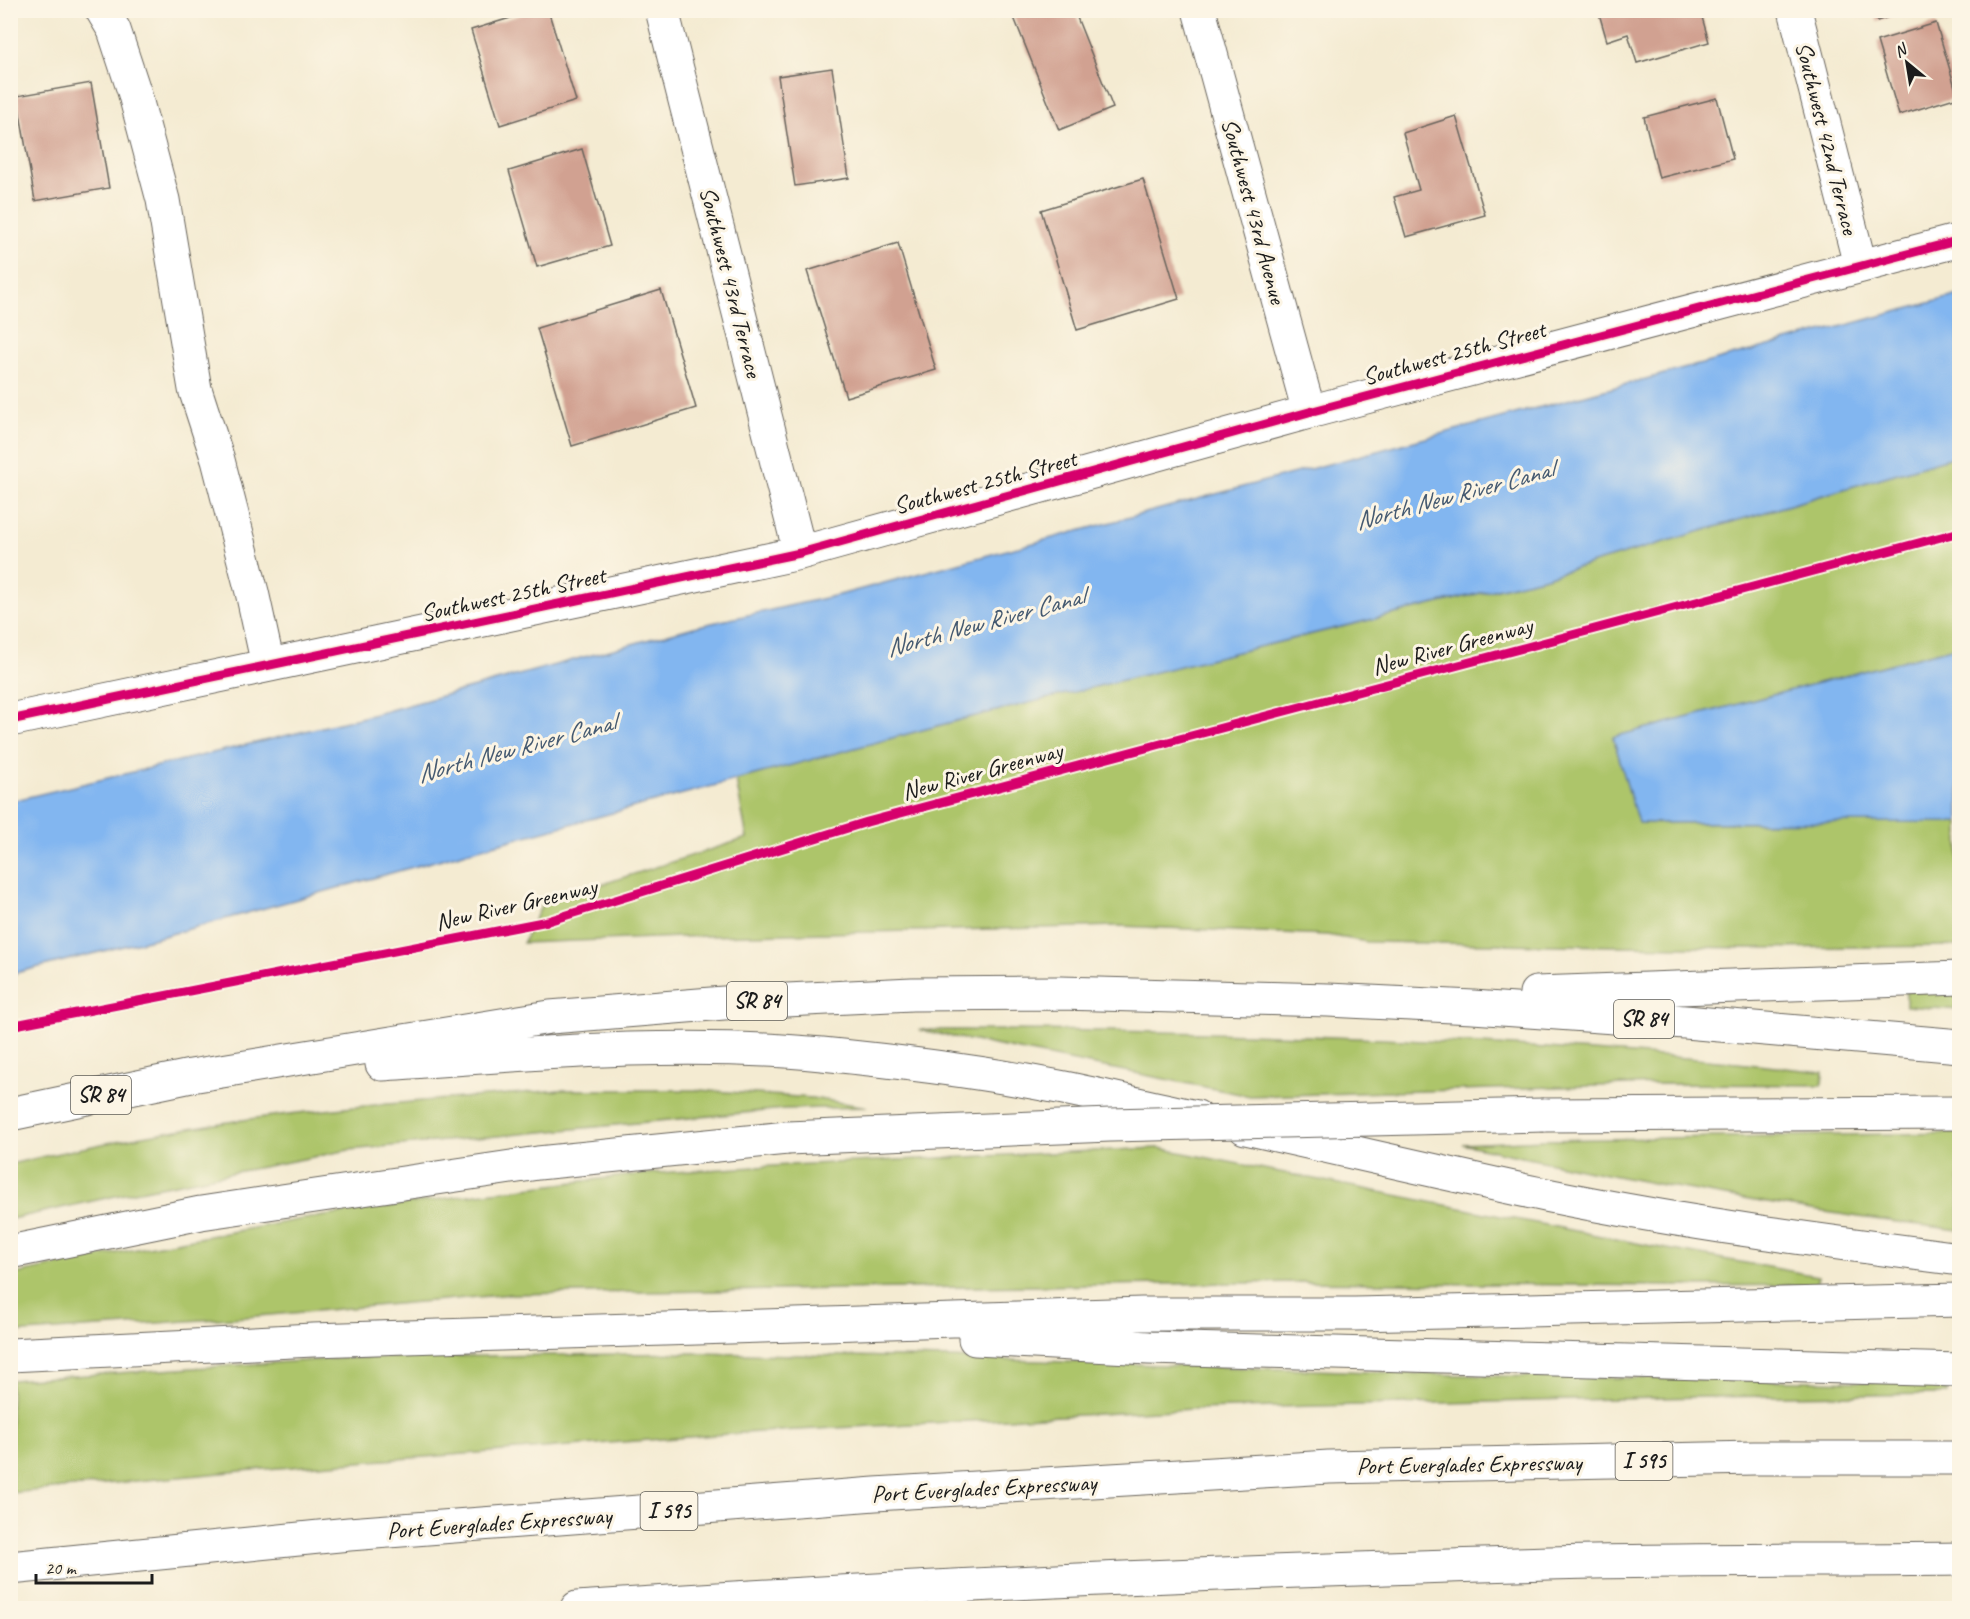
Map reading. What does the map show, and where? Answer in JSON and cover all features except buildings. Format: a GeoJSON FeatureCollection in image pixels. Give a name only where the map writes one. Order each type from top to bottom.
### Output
{"type":"FeatureCollection","features":[{"type":"Feature","properties":{"kind":"main road"},"geometry":{"type":"LineString","coordinates":[[102,10],[114,30],[134,91],[164,200],[195,389],[221,471],[268,665]]}},
{"type":"Feature","properties":{"kind":"main road","name":"Southwest 43rd Terrace"},"geometry":{"type":"LineString","coordinates":[[662,10],[800,553]]}},
{"type":"Feature","properties":{"kind":"main road","name":"Southwest 43rd Avenue"},"geometry":{"type":"LineString","coordinates":[[1199,10],[1309,412]]}},
{"type":"Feature","properties":{"kind":"main road","name":"Southwest 42nd Terrace"},"geometry":{"type":"LineString","coordinates":[[1795,10],[1860,265]]}},
{"type":"Feature","properties":{"kind":"main road","name":"Southwest 25th Street"},"geometry":{"type":"LineString","coordinates":[[10,720],[800,553],[1309,412],[1959,240]]}},
{"type":"Feature","properties":{"kind":"main road"},"geometry":{"type":"LineString","coordinates":[[1328,1000],[1959,978]]}},
{"type":"Feature","properties":{"kind":"main road","name":"SR 84"},"geometry":{"type":"LineString","coordinates":[[10,1114],[192,1077],[550,1017],[724,1003],[912,994],[1060,993],[1328,1000],[1508,1009],[1959,1046]]}},
{"type":"Feature","properties":{"kind":"main road"},"geometry":{"type":"LineString","coordinates":[[192,1077],[557,1052],[705,1049],[820,1054],[939,1068],[1064,1088],[1547,1195],[1686,1220],[1959,1259]]}},
{"type":"Feature","properties":{"kind":"main road"},"geometry":{"type":"LineString","coordinates":[[10,1252],[201,1213],[526,1165],[787,1138],[1110,1125],[1544,1115],[1959,1113]]}},
{"type":"Feature","properties":{"kind":"main road"},"geometry":{"type":"LineString","coordinates":[[10,1355],[313,1340],[1142,1314],[1367,1313],[1959,1300]]}},
{"type":"Feature","properties":{"kind":"main road"},"geometry":{"type":"LineString","coordinates":[[752,1326],[1149,1348],[1959,1370]]}},
{"type":"Feature","properties":{"kind":"main road","name":"Port Everglades Expressway"},"geometry":{"type":"LineString","coordinates":[[10,1568],[349,1534],[875,1494],[1318,1468],[1743,1459],[1959,1458]]}},
{"type":"Feature","properties":{"kind":"main road"},"geometry":{"type":"LineString","coordinates":[[577,1608],[1122,1577],[1553,1563],[1959,1559]]}},
{"type":"Feature","properties":{"kind":"green space"},"geometry":{"type":"Polygon","coordinates":[[[1959,455],[1959,646],[1613,737],[1639,823],[1959,822],[1959,946],[1749,948],[1367,942],[1327,935],[1119,926],[523,943],[543,903],[747,838],[736,780],[967,718],[1542,578],[1959,455]]]}},
{"type":"Feature","properties":{"kind":"green space"},"geometry":{"type":"Polygon","coordinates":[[[1906,991],[1959,992],[1959,1010],[1906,1006],[1906,991]]]}},
{"type":"Feature","properties":{"kind":"green space"},"geometry":{"type":"Polygon","coordinates":[[[919,1030],[1108,1031],[1391,1039],[1673,1057],[1823,1072],[1822,1085],[1662,1084],[1250,1096],[919,1030]]]}},
{"type":"Feature","properties":{"kind":"green space"},"geometry":{"type":"Polygon","coordinates":[[[560,1090],[699,1090],[812,1098],[867,1107],[785,1109],[349,1150],[129,1193],[11,1219],[11,1164],[133,1138],[257,1118],[560,1090]]]}},
{"type":"Feature","properties":{"kind":"green space"},"geometry":{"type":"Polygon","coordinates":[[[1959,1133],[1959,1230],[1710,1193],[1463,1144],[1545,1140],[1959,1133]]]}},
{"type":"Feature","properties":{"kind":"green space"},"geometry":{"type":"Polygon","coordinates":[[[1159,1148],[1656,1247],[1818,1276],[1816,1285],[1669,1286],[1300,1282],[512,1294],[246,1317],[11,1333],[11,1275],[121,1252],[297,1220],[469,1195],[641,1174],[1159,1148]]]}},
{"type":"Feature","properties":{"kind":"green space"},"geometry":{"type":"Polygon","coordinates":[[[696,1353],[947,1358],[1493,1376],[1945,1383],[1947,1394],[1703,1397],[1194,1409],[742,1433],[252,1470],[11,1493],[11,1380],[347,1358],[696,1353]]]}},
{"type":"Feature","properties":{"kind":"water","name":"North New River Canal"},"geometry":{"type":"Polygon","coordinates":[[[1959,295],[1959,455],[1542,578],[967,718],[160,937],[11,974],[11,801],[372,715],[694,627],[843,594],[1959,295]]]}},
{"type":"Feature","properties":{"kind":"water"},"geometry":{"type":"Polygon","coordinates":[[[1959,646],[1959,822],[1638,823],[1613,737],[1959,646]]]}},
{"type":"Feature","properties":{"kind":"cycle path"},"geometry":{"type":"LineString","coordinates":[[10,720],[800,553],[1309,412],[1960,240]]}},
{"type":"Feature","properties":{"kind":"cycle path","name":"New River Greenway"},"geometry":{"type":"LineString","coordinates":[[10,1026],[548,921],[867,822],[1960,532]]}}]}
